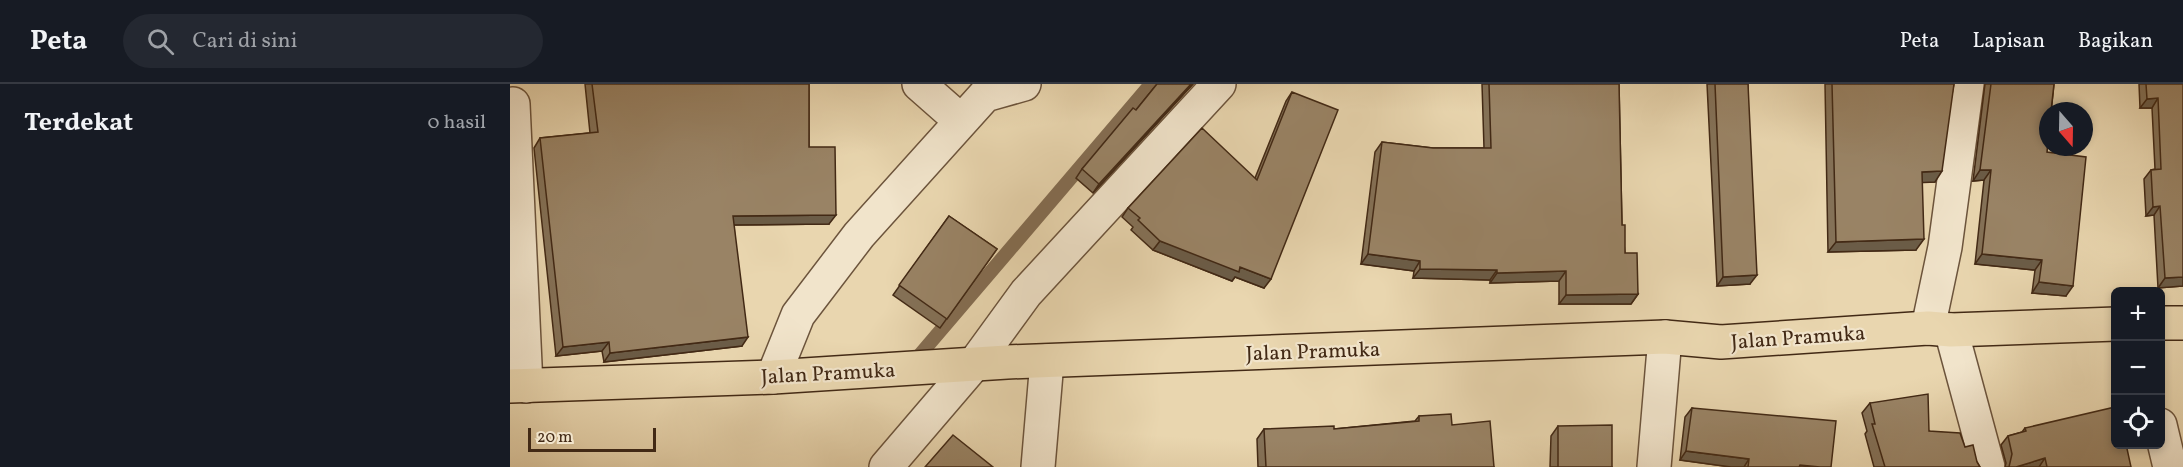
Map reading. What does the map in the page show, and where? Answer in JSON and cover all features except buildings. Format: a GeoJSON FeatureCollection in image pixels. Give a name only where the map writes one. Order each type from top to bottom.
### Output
{"type":"FeatureCollection","features":[{"type":"Feature","properties":{"kind":"main road"},"geometry":{"type":"LineString","coordinates":[[2165,323],[2183,323]]}},
{"type":"Feature","properties":{"kind":"main road","name":"Jalan Pramuka"},"geometry":{"type":"LineString","coordinates":[[518,386],[773,377],[975,363],[1665,337],[1721,342],[1939,329],[2111,324]]}},
{"type":"Feature","properties":{"kind":"street"},"geometry":{"type":"LineString","coordinates":[[919,84],[957,125]]}},
{"type":"Feature","properties":{"kind":"street"},"geometry":{"type":"LineString","coordinates":[[773,377],[798,315],[859,235],[990,90],[1024,84]]}},
{"type":"Feature","properties":{"kind":"street"},"geometry":{"type":"LineString","coordinates":[[886,467],[975,363],[1026,293],[1083,228],[1219,84]]}},
{"type":"Feature","properties":{"kind":"street"},"geometry":{"type":"LineString","coordinates":[[1967,84],[1945,247],[1939,329],[1988,467]]}},
{"type":"Feature","properties":{"kind":"street"},"geometry":{"type":"LineString","coordinates":[[513,104],[518,386]]}},
{"type":"Feature","properties":{"kind":"street"},"geometry":{"type":"LineString","coordinates":[[1653,467],[1665,337]]}},
{"type":"Feature","properties":{"kind":"street"},"geometry":{"type":"LineString","coordinates":[[1038,467],[1047,361]]}},
{"type":"Feature","properties":{"kind":"street"},"geometry":{"type":"LineString","coordinates":[[2165,446],[2170,467]]}},
{"type":"Feature","properties":{"kind":"waterway"},"geometry":{"type":"LineString","coordinates":[[912,364],[1151,84]]}}]}
